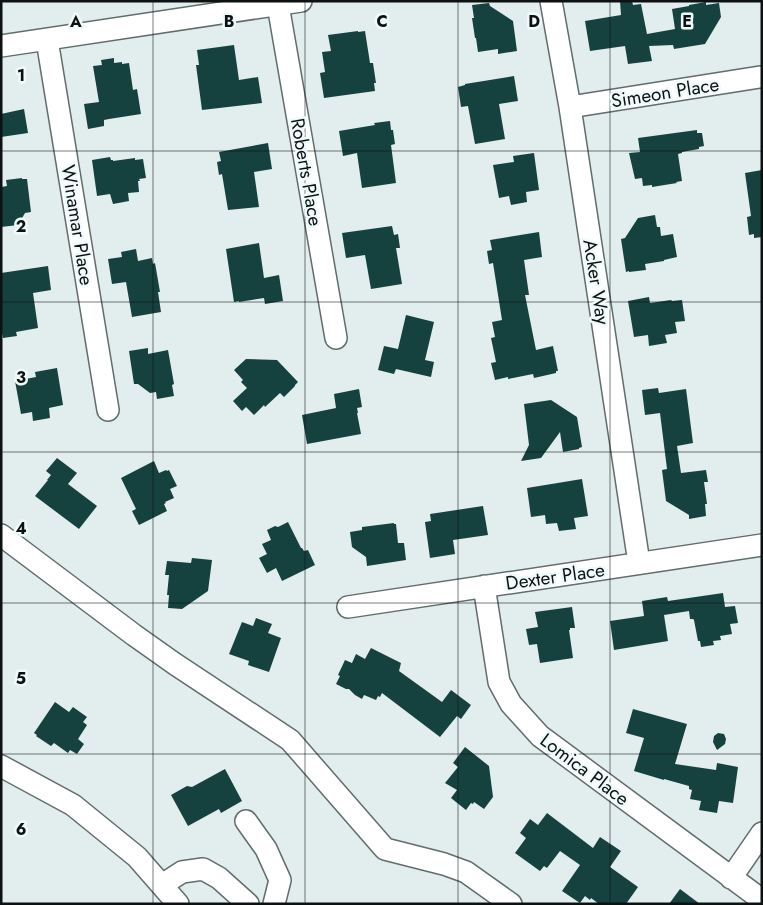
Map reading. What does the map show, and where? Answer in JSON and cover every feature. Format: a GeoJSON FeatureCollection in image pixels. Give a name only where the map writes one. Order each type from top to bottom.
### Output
{"type":"FeatureCollection","features":[{"type":"Feature","properties":{"kind":"street"},"geometry":{"type":"LineString","coordinates":[[1,46],[47,40],[241,6],[278,5],[301,1]]}},
{"type":"Feature","properties":{"kind":"street","name":"Acker Way"},"geometry":{"type":"LineString","coordinates":[[551,1],[570,108],[639,563]]}},
{"type":"Feature","properties":{"kind":"street","name":"Roberts Place"},"geometry":{"type":"LineString","coordinates":[[278,5],[336,338]]}},
{"type":"Feature","properties":{"kind":"street","name":"Winamar Place"},"geometry":{"type":"LineString","coordinates":[[47,40],[108,410]]}},
{"type":"Feature","properties":{"kind":"street","name":"Simeon Place"},"geometry":{"type":"LineString","coordinates":[[570,108],[760,77]]}},
{"type":"Feature","properties":{"kind":"street"},"geometry":{"type":"LineString","coordinates":[[1,535],[134,635],[290,740],[385,849],[444,864],[466,872],[511,904]]}},
{"type":"Feature","properties":{"kind":"street","name":"Dexter Place"},"geometry":{"type":"LineString","coordinates":[[348,607],[762,546]]}},
{"type":"Feature","properties":{"kind":"street","name":"Lomica Place"},"geometry":{"type":"LineString","coordinates":[[484,586],[499,682],[511,704],[540,736],[762,900]]}},
{"type":"Feature","properties":{"kind":"street"},"geometry":{"type":"LineString","coordinates":[[1,766],[73,805],[137,856],[178,904]]}},
{"type":"Feature","properties":{"kind":"street"},"geometry":{"type":"LineString","coordinates":[[246,821],[266,849],[280,880],[274,904]]}},
{"type":"Feature","properties":{"kind":"street"},"geometry":{"type":"LineString","coordinates":[[731,878],[762,833]]}},
{"type":"Feature","properties":{"kind":"street"},"geometry":{"type":"LineString","coordinates":[[162,885],[182,872],[203,869],[219,878],[248,904]]}},
{"type":"Feature","properties":{"kind":"building"},"geometry":{"type":"Polygon","coordinates":[[[620,1],[632,1],[633,5],[641,4],[647,34],[675,29],[672,9],[689,5],[706,2],[706,5],[719,3],[721,17],[705,44],[674,49],[673,45],[649,46],[652,61],[628,64],[625,46],[590,51],[585,21],[621,15],[620,1]]]}},
{"type":"Feature","properties":{"kind":"building"},"geometry":{"type":"Polygon","coordinates":[[[489,3],[490,6],[513,21],[517,51],[498,54],[498,49],[478,52],[472,18],[474,18],[472,5],[489,3]]]}},
{"type":"Feature","properties":{"kind":"building"},"geometry":{"type":"Polygon","coordinates":[[[365,31],[370,63],[373,63],[376,83],[374,83],[375,91],[324,98],[320,73],[325,72],[322,52],[331,51],[328,35],[365,31]]]}},
{"type":"Feature","properties":{"kind":"building"},"geometry":{"type":"Polygon","coordinates":[[[234,45],[239,80],[258,77],[262,103],[202,110],[196,65],[199,65],[197,50],[234,45]]]}},
{"type":"Feature","properties":{"kind":"building"},"geometry":{"type":"Polygon","coordinates":[[[114,58],[114,63],[129,63],[133,90],[137,89],[141,114],[104,120],[104,126],[88,129],[84,104],[99,102],[93,66],[102,65],[101,60],[114,58]]]}},
{"type":"Feature","properties":{"kind":"building"},"geometry":{"type":"Polygon","coordinates":[[[514,76],[518,101],[499,104],[505,139],[475,144],[468,106],[461,107],[458,87],[465,84],[514,76]]]}},
{"type":"Feature","properties":{"kind":"building"},"geometry":{"type":"Polygon","coordinates":[[[24,109],[28,133],[1,137],[1,114],[24,109]]]}},
{"type":"Feature","properties":{"kind":"building"},"geometry":{"type":"Polygon","coordinates":[[[390,121],[395,144],[391,145],[396,183],[362,188],[357,153],[343,156],[339,131],[390,121]]]}},
{"type":"Feature","properties":{"kind":"building"},"geometry":{"type":"Polygon","coordinates":[[[697,130],[697,133],[702,133],[704,146],[678,154],[682,181],[652,187],[652,185],[643,186],[642,178],[635,179],[629,153],[640,152],[638,138],[697,130]]]}},
{"type":"Feature","properties":{"kind":"building"},"geometry":{"type":"Polygon","coordinates":[[[268,143],[272,169],[254,172],[259,207],[228,210],[222,174],[219,175],[217,162],[221,161],[219,152],[268,143]]]}},
{"type":"Feature","properties":{"kind":"building"},"geometry":{"type":"Polygon","coordinates":[[[534,153],[539,190],[526,192],[527,202],[511,205],[509,196],[499,198],[493,165],[514,162],[513,156],[534,153]]]}},
{"type":"Feature","properties":{"kind":"building"},"geometry":{"type":"Polygon","coordinates":[[[110,157],[113,161],[135,158],[135,160],[143,159],[146,178],[139,179],[140,181],[138,181],[139,192],[128,193],[129,201],[113,204],[110,194],[97,196],[92,160],[110,157]]]}},
{"type":"Feature","properties":{"kind":"building"},"geometry":{"type":"Polygon","coordinates":[[[762,170],[762,237],[754,238],[754,234],[749,235],[747,217],[751,216],[745,173],[762,170]]]}},
{"type":"Feature","properties":{"kind":"building"},"geometry":{"type":"Polygon","coordinates":[[[27,179],[31,212],[25,213],[18,225],[1,227],[1,187],[7,186],[6,180],[27,179]]]}},
{"type":"Feature","properties":{"kind":"building"},"geometry":{"type":"Polygon","coordinates":[[[655,215],[657,227],[660,227],[661,236],[673,234],[677,257],[645,264],[646,270],[626,272],[621,239],[625,238],[638,218],[655,215]]]}},
{"type":"Feature","properties":{"kind":"building"},"geometry":{"type":"Polygon","coordinates":[[[392,226],[394,235],[398,234],[400,248],[396,248],[402,284],[371,289],[365,255],[346,258],[342,233],[392,226]]]}},
{"type":"Feature","properties":{"kind":"building"},"geometry":{"type":"Polygon","coordinates":[[[539,232],[542,257],[524,260],[529,295],[525,295],[536,350],[553,346],[558,371],[534,378],[533,374],[495,380],[491,363],[496,362],[491,338],[495,337],[492,322],[502,320],[493,263],[489,264],[487,251],[492,250],[490,240],[539,232]]]}},
{"type":"Feature","properties":{"kind":"building"},"geometry":{"type":"Polygon","coordinates":[[[259,243],[264,278],[279,275],[283,301],[265,304],[264,298],[234,302],[226,249],[259,243]]]}},
{"type":"Feature","properties":{"kind":"building"},"geometry":{"type":"Polygon","coordinates":[[[136,249],[138,261],[152,258],[153,264],[155,263],[161,312],[132,317],[126,282],[112,284],[108,259],[122,257],[121,252],[136,249]]]}},
{"type":"Feature","properties":{"kind":"building"},"geometry":{"type":"Polygon","coordinates":[[[48,266],[51,290],[33,293],[38,328],[16,332],[17,336],[3,338],[1,328],[1,273],[48,266]]]}},
{"type":"Feature","properties":{"kind":"building"},"geometry":{"type":"Polygon","coordinates":[[[649,297],[650,303],[682,300],[685,321],[675,322],[677,333],[665,335],[667,343],[649,346],[648,335],[634,337],[628,301],[649,297]]]}},
{"type":"Feature","properties":{"kind":"building"},"geometry":{"type":"Polygon","coordinates":[[[406,315],[434,322],[425,360],[434,362],[431,377],[396,369],[394,374],[378,370],[384,346],[398,349],[406,315]]]}},
{"type":"Feature","properties":{"kind":"building"},"geometry":{"type":"Polygon","coordinates":[[[148,348],[148,354],[168,350],[174,384],[172,385],[174,396],[157,399],[156,392],[150,393],[138,384],[134,384],[129,351],[148,348]]]}},
{"type":"Feature","properties":{"kind":"building"},"geometry":{"type":"Polygon","coordinates":[[[246,359],[277,360],[298,382],[284,397],[280,393],[254,415],[246,407],[242,411],[233,401],[247,388],[234,370],[246,359]]]}},
{"type":"Feature","properties":{"kind":"building"},"geometry":{"type":"Polygon","coordinates":[[[57,368],[63,405],[49,408],[50,418],[33,421],[32,412],[21,414],[15,381],[36,377],[35,372],[57,368]]]}},
{"type":"Feature","properties":{"kind":"building"},"geometry":{"type":"Polygon","coordinates":[[[658,388],[659,393],[686,389],[693,443],[677,446],[681,473],[706,470],[708,482],[704,482],[707,504],[705,504],[706,516],[689,519],[689,515],[666,501],[662,470],[667,469],[660,413],[645,415],[642,390],[658,388]]]}},
{"type":"Feature","properties":{"kind":"building"},"geometry":{"type":"Polygon","coordinates":[[[359,389],[362,407],[357,408],[357,413],[361,434],[307,444],[302,415],[336,408],[334,394],[359,389]]]}},
{"type":"Feature","properties":{"kind":"building"},"geometry":{"type":"Polygon","coordinates":[[[551,400],[577,417],[582,447],[563,452],[560,432],[541,458],[521,461],[529,445],[524,404],[551,400]]]}},
{"type":"Feature","properties":{"kind":"building"},"geometry":{"type":"Polygon","coordinates":[[[57,458],[77,473],[68,484],[97,506],[79,529],[35,496],[51,475],[46,471],[57,458]]]}},
{"type":"Feature","properties":{"kind":"building"},"geometry":{"type":"Polygon","coordinates":[[[154,461],[159,473],[169,470],[177,486],[170,489],[174,498],[164,504],[167,511],[139,525],[132,511],[136,509],[121,478],[154,461]]]}},
{"type":"Feature","properties":{"kind":"building"},"geometry":{"type":"Polygon","coordinates":[[[582,479],[588,516],[574,518],[576,529],[559,531],[557,523],[546,524],[545,515],[531,517],[527,488],[582,479]]]}},
{"type":"Feature","properties":{"kind":"building"},"geometry":{"type":"Polygon","coordinates":[[[483,506],[488,535],[453,540],[455,554],[430,558],[425,522],[431,521],[430,514],[483,506]]]}},
{"type":"Feature","properties":{"kind":"building"},"geometry":{"type":"Polygon","coordinates":[[[288,522],[301,548],[304,551],[308,550],[315,565],[282,581],[276,568],[267,573],[259,558],[267,554],[262,544],[271,540],[267,530],[288,522]]]}},
{"type":"Feature","properties":{"kind":"building"},"geometry":{"type":"Polygon","coordinates":[[[396,524],[398,543],[404,543],[406,560],[367,566],[366,557],[352,547],[350,532],[362,530],[362,527],[396,524]]]}},
{"type":"Feature","properties":{"kind":"building"},"geometry":{"type":"Polygon","coordinates":[[[192,558],[212,560],[208,591],[182,609],[168,608],[169,575],[165,575],[167,561],[191,563],[192,558]]]}},
{"type":"Feature","properties":{"kind":"building"},"geometry":{"type":"Polygon","coordinates":[[[723,593],[725,607],[735,606],[738,623],[730,624],[732,634],[720,636],[721,640],[713,641],[714,645],[701,647],[694,620],[690,619],[689,611],[664,615],[668,641],[614,650],[610,621],[644,616],[642,601],[667,597],[668,601],[723,593]]]}},
{"type":"Feature","properties":{"kind":"building"},"geometry":{"type":"Polygon","coordinates":[[[572,607],[575,628],[570,628],[569,630],[573,658],[540,663],[537,644],[529,645],[526,629],[538,627],[535,612],[572,607]]]}},
{"type":"Feature","properties":{"kind":"building"},"geometry":{"type":"Polygon","coordinates":[[[256,618],[272,624],[268,633],[281,638],[269,672],[248,665],[249,661],[229,654],[242,622],[253,626],[256,618]]]}},
{"type":"Feature","properties":{"kind":"building"},"geometry":{"type":"Polygon","coordinates":[[[371,648],[401,663],[399,671],[442,702],[451,690],[471,705],[461,719],[457,716],[440,737],[382,693],[376,700],[364,695],[362,699],[349,689],[336,684],[345,660],[352,663],[356,654],[365,659],[371,648]]]}},
{"type":"Feature","properties":{"kind":"building"},"geometry":{"type":"Polygon","coordinates":[[[55,702],[69,712],[73,707],[87,717],[83,722],[87,725],[78,739],[84,744],[77,754],[70,750],[68,753],[54,743],[51,746],[34,733],[55,702]]]}},
{"type":"Feature","properties":{"kind":"building"},"geometry":{"type":"Polygon","coordinates":[[[633,709],[687,724],[675,764],[716,770],[717,763],[738,767],[733,803],[719,801],[717,813],[699,810],[701,801],[690,799],[692,790],[689,789],[689,786],[634,771],[644,738],[626,733],[633,709]]]}},
{"type":"Feature","properties":{"kind":"building"},"geometry":{"type":"Polygon","coordinates":[[[718,733],[724,734],[726,739],[725,744],[717,750],[713,742],[714,736],[718,733]]]}},
{"type":"Feature","properties":{"kind":"building"},"geometry":{"type":"Polygon","coordinates":[[[465,747],[489,766],[493,797],[484,809],[474,802],[466,810],[451,798],[457,790],[445,783],[458,767],[453,763],[465,747]]]}},
{"type":"Feature","properties":{"kind":"building"},"geometry":{"type":"Polygon","coordinates":[[[225,769],[242,801],[221,813],[219,809],[188,826],[171,795],[187,786],[192,787],[225,769]]]}},
{"type":"Feature","properties":{"kind":"building"},"geometry":{"type":"Polygon","coordinates":[[[547,813],[593,848],[600,837],[621,851],[610,867],[638,887],[626,904],[599,904],[585,896],[580,903],[562,891],[580,865],[560,851],[547,868],[544,866],[540,871],[515,853],[526,838],[520,833],[530,819],[538,825],[547,813]]]}},
{"type":"Feature","properties":{"kind":"building"},"geometry":{"type":"Polygon","coordinates":[[[680,889],[700,904],[669,904],[680,889]]]}}]}
